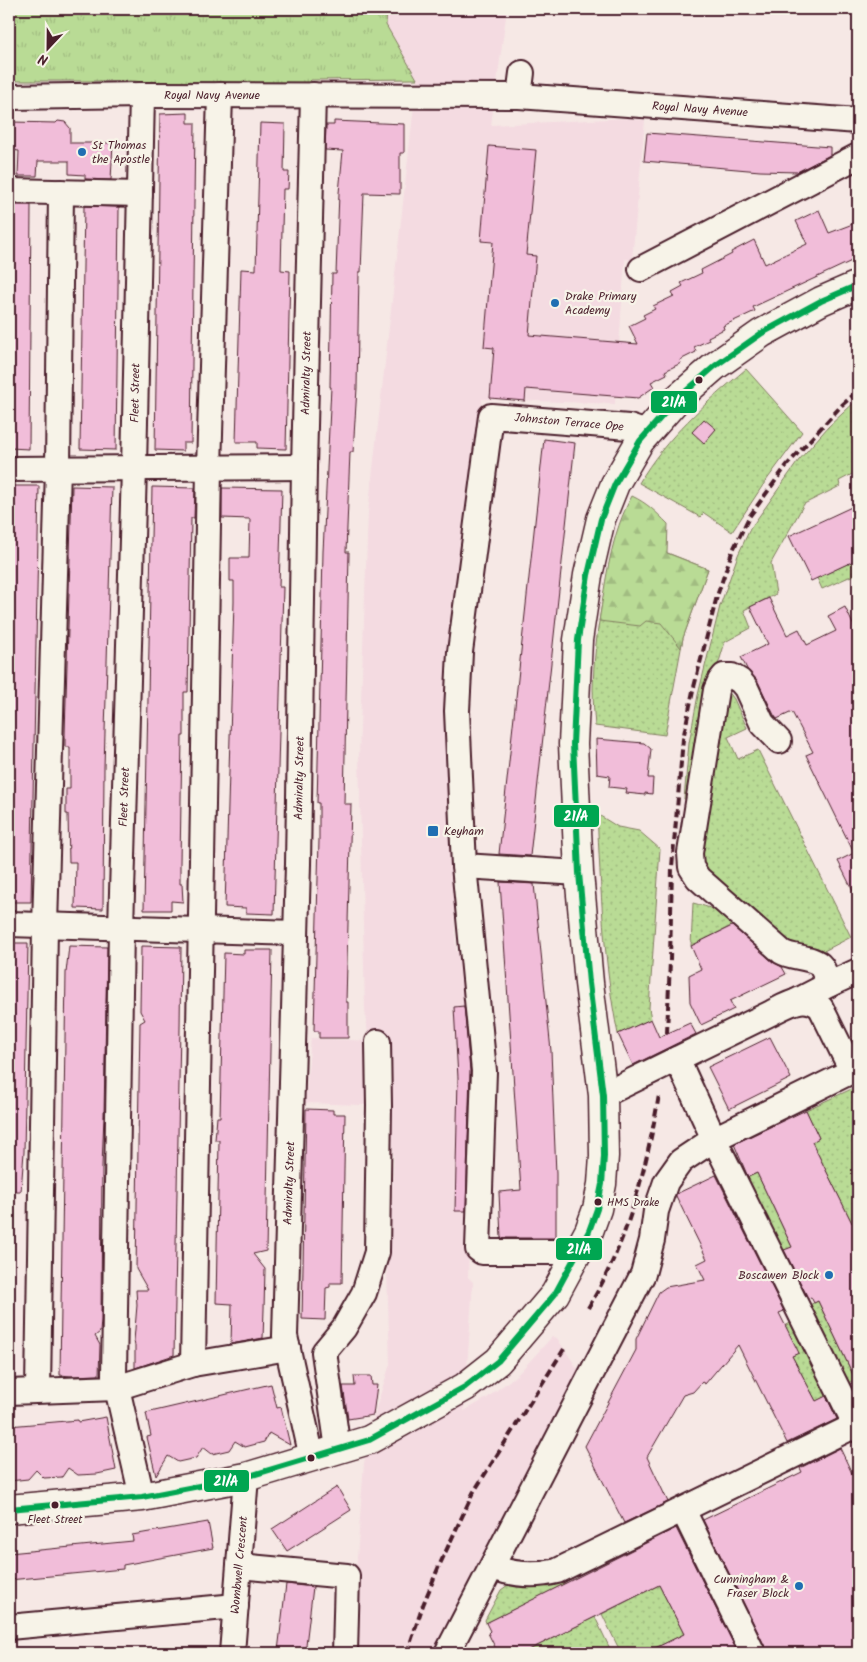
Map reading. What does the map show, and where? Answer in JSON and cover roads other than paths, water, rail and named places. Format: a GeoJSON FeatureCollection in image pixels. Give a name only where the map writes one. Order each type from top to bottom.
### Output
{"type":"FeatureCollection","features":[{"type":"Feature","properties":{"kind":"main road"},"geometry":{"type":"LineString","coordinates":[[9,1509],[142,1497],[246,1477],[369,1440],[466,1387],[498,1361],[555,1294],[579,1252],[597,1209],[602,1184],[603,1095],[589,983],[579,873],[573,744],[578,640],[588,575],[601,518],[615,484],[640,441],[677,399],[715,366],[762,334],[821,302],[858,285]]}},
{"type":"Feature","properties":{"kind":"street"},"geometry":{"type":"LineString","coordinates":[[510,96],[522,73]]}},
{"type":"Feature","properties":{"kind":"street","name":"Royal Navy Avenue"},"geometry":{"type":"LineString","coordinates":[[9,97],[142,95],[510,96],[858,122]]}},
{"type":"Feature","properties":{"kind":"street","name":"Fleet Street"},"geometry":{"type":"LineString","coordinates":[[142,95],[121,928],[114,1375],[142,1497]]}},
{"type":"Feature","properties":{"kind":"street"},"geometry":{"type":"LineString","coordinates":[[193,1364],[209,468],[220,95]]}},
{"type":"Feature","properties":{"kind":"street","name":"Admiralty Street"},"geometry":{"type":"LineString","coordinates":[[312,1458],[285,1336],[296,934],[313,95]]}},
{"type":"Feature","properties":{"kind":"street"},"geometry":{"type":"LineString","coordinates":[[641,269],[858,156]]}},
{"type":"Feature","properties":{"kind":"street"},"geometry":{"type":"LineString","coordinates":[[9,191],[140,194]]}},
{"type":"Feature","properties":{"kind":"street"},"geometry":{"type":"LineString","coordinates":[[38,1390],[45,926],[58,468],[61,192]]}},
{"type":"Feature","properties":{"kind":"street","name":"Johnston Terrace Ope"},"geometry":{"type":"LineString","coordinates":[[464,866],[457,711],[460,652],[491,416],[630,427],[647,433]]}},
{"type":"Feature","properties":{"kind":"street"},"geometry":{"type":"LineString","coordinates":[[9,468],[304,467]]}},
{"type":"Feature","properties":{"kind":"street"},"geometry":{"type":"LineString","coordinates":[[779,741],[762,723],[743,684],[732,676],[724,676],[716,690],[690,853],[691,867],[698,878],[782,952],[817,963],[830,984]]}},
{"type":"Feature","properties":{"kind":"street"},"geometry":{"type":"LineString","coordinates":[[579,873],[464,866],[484,1071],[478,1250],[482,1252],[579,1252]]}},
{"type":"Feature","properties":{"kind":"street"},"geometry":{"type":"LineString","coordinates":[[9,924],[296,934]]}},
{"type":"Feature","properties":{"kind":"street"},"geometry":{"type":"LineString","coordinates":[[603,1095],[858,970]]}},
{"type":"Feature","properties":{"kind":"street"},"geometry":{"type":"LineString","coordinates":[[447,1653],[643,1274],[652,1240],[656,1211],[666,1182],[681,1161],[697,1149],[855,1069],[821,1008],[811,1001],[796,1001]]}},
{"type":"Feature","properties":{"kind":"street"},"geometry":{"type":"LineString","coordinates":[[338,1449],[324,1352],[344,1328],[364,1293],[377,1252],[378,1042]]}},
{"type":"Feature","properties":{"kind":"street"},"geometry":{"type":"LineString","coordinates":[[492,1566],[522,1574],[541,1575],[557,1571],[857,1427],[714,1139],[677,1059]]}},
{"type":"Feature","properties":{"kind":"street"},"geometry":{"type":"LineString","coordinates":[[9,1392],[116,1388],[193,1364],[288,1348]]}},
{"type":"Feature","properties":{"kind":"street","name":"Wombwell Crescent"},"geometry":{"type":"LineString","coordinates":[[237,1652],[236,1606],[246,1477]]}},
{"type":"Feature","properties":{"kind":"street"},"geometry":{"type":"LineString","coordinates":[[683,1510],[753,1653]]}},
{"type":"Feature","properties":{"kind":"street"},"geometry":{"type":"LineString","coordinates":[[239,1566],[347,1576],[345,1653]]}},
{"type":"Feature","properties":{"kind":"street"},"geometry":{"type":"LineString","coordinates":[[9,1627],[236,1606]]}},
{"type":"Feature","properties":{"kind":"railway"},"geometry":{"type":"LineString","coordinates":[[667,1033],[672,867],[683,739],[717,596],[732,552],[749,517],[787,465],[842,405],[858,391]]}},
{"type":"Feature","properties":{"kind":"railway"},"geometry":{"type":"LineString","coordinates":[[588,1308],[614,1257],[634,1205],[648,1151],[659,1095]]}},
{"type":"Feature","properties":{"kind":"railway"},"geometry":{"type":"LineString","coordinates":[[407,1653],[423,1605],[439,1566],[473,1493],[564,1349]]}},
{"type":"Feature","properties":{"kind":"place","name":"St Thomas the Apostle"},"geometry":{"type":"Point","coordinates":[82,152]}},
{"type":"Feature","properties":{"kind":"place","name":"Drake Primary Academy"},"geometry":{"type":"Point","coordinates":[555,303]}},
{"type":"Feature","properties":{"kind":"place","name":"Keyham"},"geometry":{"type":"Point","coordinates":[433,831]}},
{"type":"Feature","properties":{"kind":"place","name":"HMS Drake"},"geometry":{"type":"Point","coordinates":[598,1202]}},
{"type":"Feature","properties":{"kind":"place","name":"Boscawen Block"},"geometry":{"type":"Point","coordinates":[829,1275]}},
{"type":"Feature","properties":{"kind":"place","name":"Fleet Street"},"geometry":{"type":"Point","coordinates":[55,1505]}},
{"type":"Feature","properties":{"kind":"place","name":"Cunningham & Fraser Block"},"geometry":{"type":"Point","coordinates":[799,1586]}}]}
